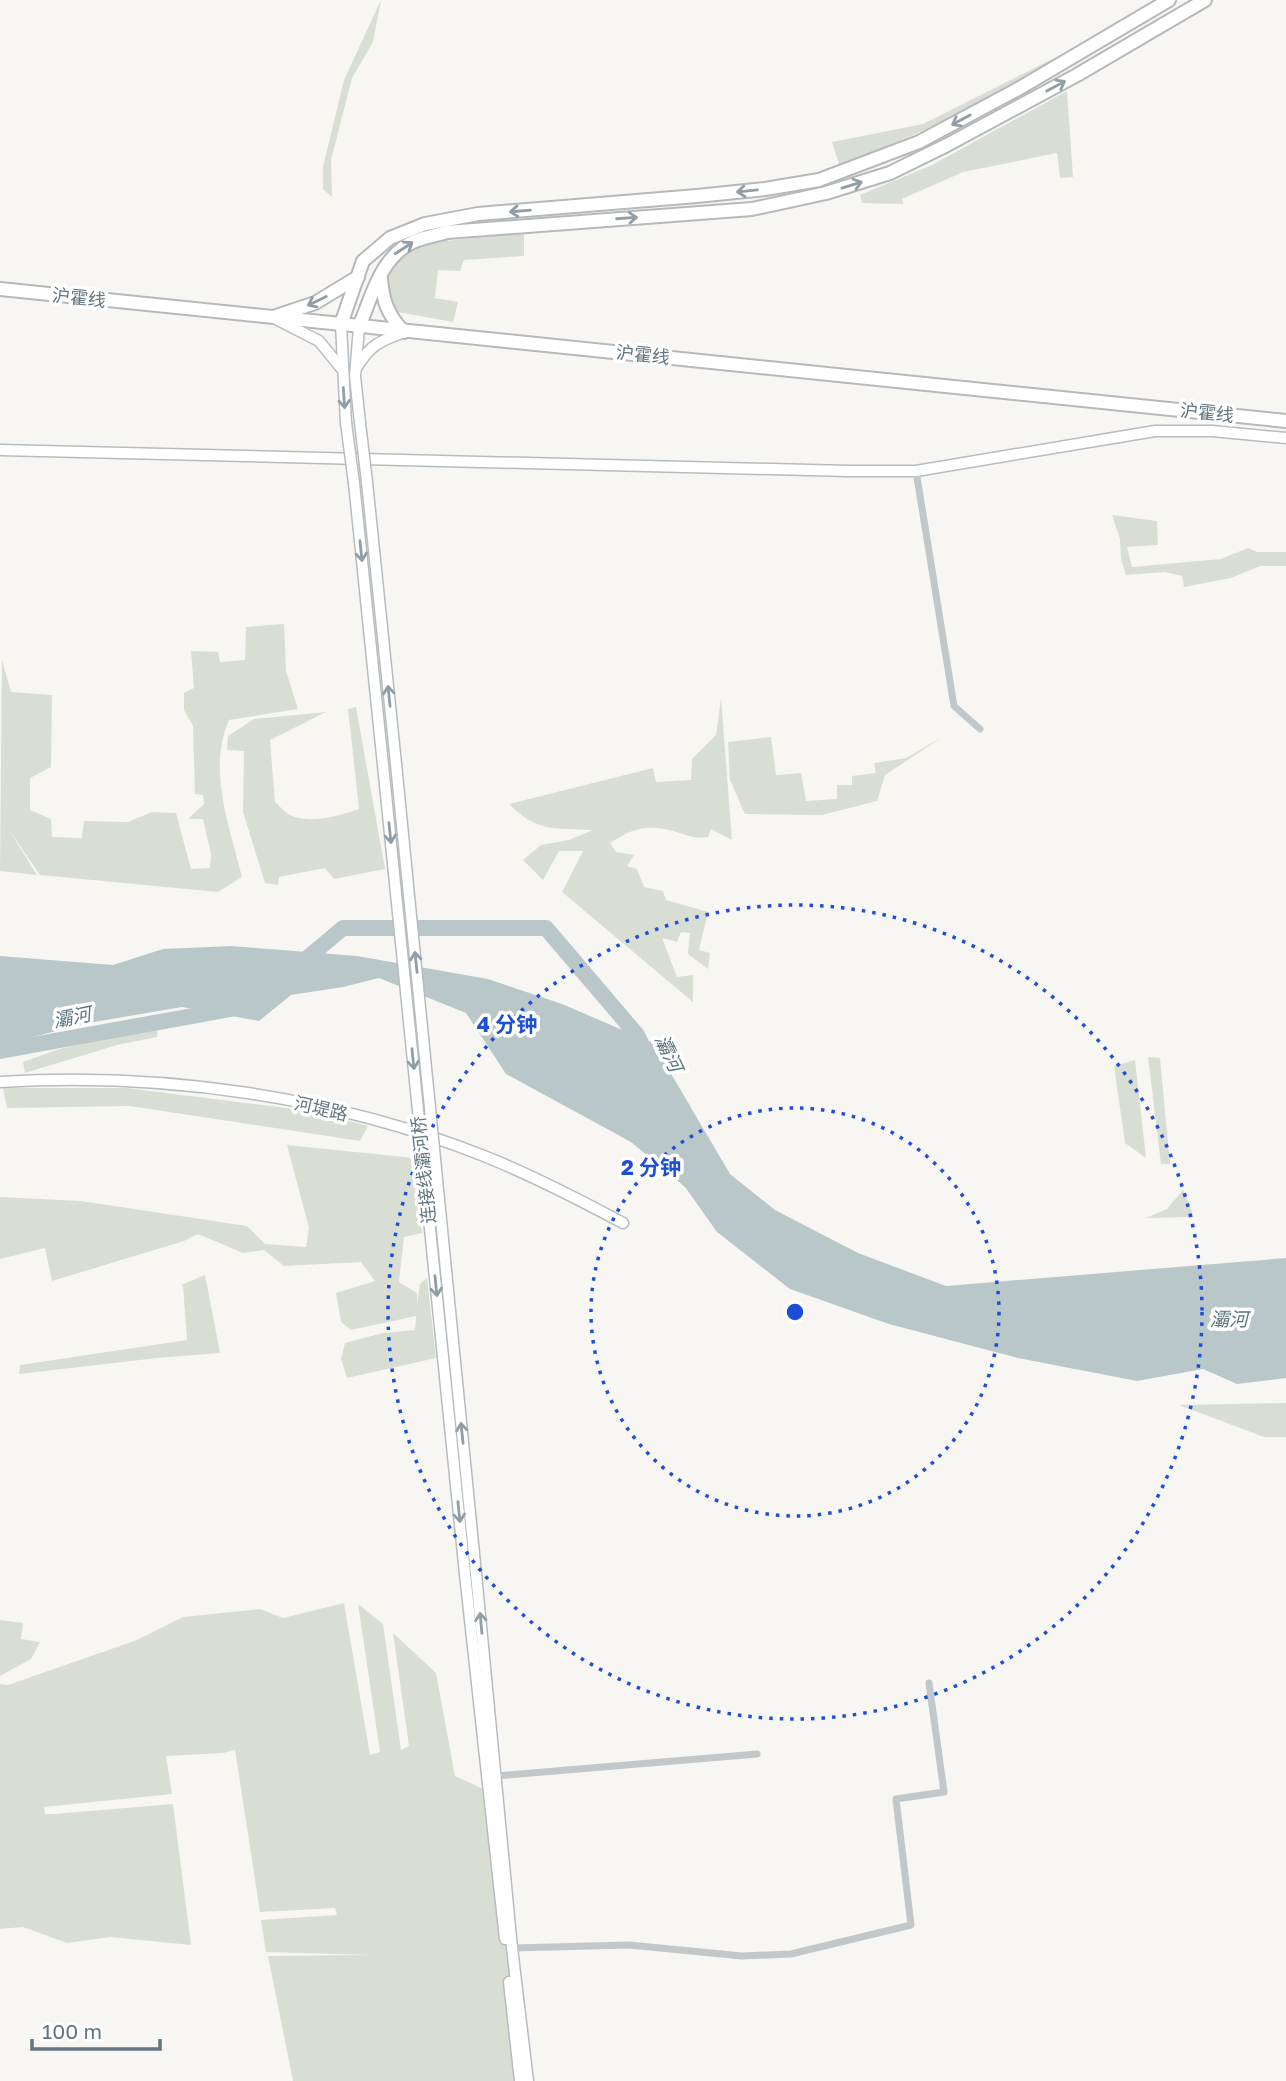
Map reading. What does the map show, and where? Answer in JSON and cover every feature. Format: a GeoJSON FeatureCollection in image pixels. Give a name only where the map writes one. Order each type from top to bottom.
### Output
{"type":"FeatureCollection","features":[{"type":"Feature","properties":{"kind":"highway"},"geometry":{"type":"LineString","coordinates":[[341,324],[363,261],[390,238],[425,224],[478,214],[697,196],[819,180],[919,142],[1018,89],[1169,0]]}},
{"type":"Feature","properties":{"kind":"highway"},"geometry":{"type":"LineString","coordinates":[[359,327],[381,274],[394,254],[414,241],[447,233],[752,209],[826,193],[890,173],[1077,75],[1205,0]]}},
{"type":"Feature","properties":{"kind":"highway"},"geometry":{"type":"LineString","coordinates":[[381,274],[384,303],[404,332]]}},
{"type":"Feature","properties":{"kind":"highway"},"geometry":{"type":"LineString","coordinates":[[273,317],[315,303],[358,277]]}},
{"type":"Feature","properties":{"kind":"highway","name":"沪霍线"},"geometry":{"type":"LineString","coordinates":[[0,289],[1286,421]]}},
{"type":"Feature","properties":{"kind":"main road"},"geometry":{"type":"LineString","coordinates":[[273,317],[319,341],[342,369]]}},
{"type":"Feature","properties":{"kind":"main road","name":"连接线灞河桥"},"geometry":{"type":"LineString","coordinates":[[341,324],[346,423],[470,1574]]}},
{"type":"Feature","properties":{"kind":"main road","name":"连接线灞河桥"},"geometry":{"type":"LineString","coordinates":[[359,327],[355,371],[396,764],[470,1574]]}},
{"type":"Feature","properties":{"kind":"main road"},"geometry":{"type":"LineString","coordinates":[[355,371],[366,351],[387,338],[404,332]]}},
{"type":"Feature","properties":{"kind":"main road"},"geometry":{"type":"LineString","coordinates":[[0,450],[916,471],[1155,431],[1212,431],[1286,438]]}},
{"type":"Feature","properties":{"kind":"main road","name":"河堤路"},"geometry":{"type":"LineString","coordinates":[[0,1082],[68,1079],[161,1082],[318,1107],[441,1140],[487,1157],[623,1223]]}},
{"type":"Feature","properties":{"kind":"main road"},"geometry":{"type":"LineString","coordinates":[[470,1574],[496,1776],[527,2081]]}},
{"type":"Feature","properties":{"kind":"main road"},"geometry":{"type":"LineString","coordinates":[[470,1574],[520,2081]]}},
{"type":"Feature","properties":{"kind":"street"},"geometry":{"type":"LineString","coordinates":[[916,471],[954,706],[980,729]]}},
{"type":"Feature","properties":{"kind":"street"},"geometry":{"type":"LineString","coordinates":[[512,1948],[629,1945],[742,1956],[791,1954],[911,1925],[896,1799],[944,1792],[929,1683]]}},
{"type":"Feature","properties":{"kind":"street"},"geometry":{"type":"LineString","coordinates":[[496,1776],[757,1754]]}},
{"type":"Feature","properties":{"kind":"shaded area"},"geometry":{"type":"Polygon","coordinates":[[[381,0],[373,42],[352,78],[331,160],[332,197],[323,189],[323,167],[344,80],[381,0]]]}},
{"type":"Feature","properties":{"kind":"shaded area"},"geometry":{"type":"Polygon","coordinates":[[[1062,54],[965,112],[840,167],[832,142],[923,124],[1062,54]]]}},
{"type":"Feature","properties":{"kind":"shaded area"},"geometry":{"type":"Polygon","coordinates":[[[1067,91],[1073,177],[1060,178],[1057,153],[963,172],[902,199],[903,204],[862,203],[860,195],[932,165],[1067,91]]]}},
{"type":"Feature","properties":{"kind":"shaded area"},"geometry":{"type":"Polygon","coordinates":[[[524,233],[524,256],[464,260],[460,271],[438,270],[435,298],[458,302],[453,322],[392,311],[384,286],[390,266],[424,243],[524,233]]]}},
{"type":"Feature","properties":{"kind":"shaded area"},"geometry":{"type":"Polygon","coordinates":[[[1112,515],[1157,521],[1158,545],[1127,547],[1132,567],[1221,559],[1248,548],[1257,552],[1286,552],[1286,566],[1260,566],[1231,578],[1184,587],[1182,576],[1165,572],[1126,575],[1121,559],[1120,539],[1112,515]]]}},
{"type":"Feature","properties":{"kind":"shaded area"},"geometry":{"type":"Polygon","coordinates":[[[284,624],[286,671],[298,709],[229,720],[223,739],[220,778],[242,877],[218,892],[40,875],[9,830],[37,875],[0,871],[2,660],[11,692],[52,695],[51,767],[30,778],[30,810],[51,819],[52,837],[82,838],[84,821],[128,822],[152,812],[176,813],[191,869],[210,868],[211,854],[203,819],[188,819],[204,804],[203,795],[195,794],[193,726],[184,710],[184,693],[194,688],[191,651],[218,652],[220,662],[245,660],[246,627],[284,624]]]}},
{"type":"Feature","properties":{"kind":"shaded area"},"geometry":{"type":"Polygon","coordinates":[[[721,698],[732,840],[711,829],[708,837],[698,838],[669,830],[645,828],[610,843],[616,852],[634,855],[627,866],[637,869],[644,887],[663,891],[666,900],[708,912],[699,950],[710,953],[708,969],[688,954],[690,933],[681,932],[677,942],[662,938],[677,977],[693,975],[693,1002],[562,892],[583,851],[559,851],[543,880],[523,860],[541,845],[569,840],[593,830],[558,829],[538,824],[509,804],[653,768],[656,782],[691,780],[692,759],[716,735],[721,698]]]}},
{"type":"Feature","properties":{"kind":"shaded area"},"geometry":{"type":"Polygon","coordinates":[[[356,707],[385,869],[334,879],[325,868],[279,877],[278,885],[265,883],[243,812],[244,751],[227,750],[228,736],[254,719],[326,712],[270,740],[275,802],[286,813],[296,817],[333,817],[359,809],[348,709],[356,707]]]}},
{"type":"Feature","properties":{"kind":"shaded area"},"geometry":{"type":"Polygon","coordinates":[[[944,736],[885,775],[877,801],[822,815],[745,814],[730,780],[728,742],[771,737],[776,775],[801,773],[806,801],[837,799],[837,785],[852,785],[852,776],[876,773],[874,763],[906,758],[944,736]]]}},
{"type":"Feature","properties":{"kind":"shaded area"},"geometry":{"type":"Polygon","coordinates":[[[158,1025],[157,1037],[117,1045],[25,1073],[23,1062],[59,1049],[158,1025]]]}},
{"type":"Feature","properties":{"kind":"shaded area"},"geometry":{"type":"Polygon","coordinates":[[[1148,1057],[1160,1058],[1170,1164],[1161,1164],[1148,1057]]]}},
{"type":"Feature","properties":{"kind":"shaded area"},"geometry":{"type":"Polygon","coordinates":[[[1135,1060],[1146,1158],[1125,1143],[1114,1066],[1135,1060]]]}},
{"type":"Feature","properties":{"kind":"shaded area"},"geometry":{"type":"Polygon","coordinates":[[[3,1088],[127,1088],[311,1111],[368,1126],[360,1141],[130,1106],[7,1108],[3,1088]]]}},
{"type":"Feature","properties":{"kind":"shaded area"},"geometry":{"type":"Polygon","coordinates":[[[287,1145],[414,1158],[422,1233],[404,1237],[399,1282],[417,1293],[417,1304],[420,1284],[427,1278],[436,1358],[347,1378],[341,1359],[345,1343],[383,1333],[415,1330],[416,1316],[351,1330],[341,1322],[336,1293],[375,1281],[361,1262],[284,1266],[264,1250],[243,1253],[198,1234],[184,1241],[52,1281],[45,1248],[0,1259],[0,1197],[81,1201],[247,1226],[265,1244],[306,1247],[309,1228],[287,1145]]]}},
{"type":"Feature","properties":{"kind":"shaded area"},"geometry":{"type":"Polygon","coordinates":[[[1183,1190],[1194,1217],[1146,1218],[1167,1209],[1183,1190]]]}},
{"type":"Feature","properties":{"kind":"shaded area"},"geometry":{"type":"Polygon","coordinates":[[[205,1275],[220,1353],[19,1374],[20,1365],[187,1340],[181,1285],[205,1275]]]}},
{"type":"Feature","properties":{"kind":"shaded area"},"geometry":{"type":"Polygon","coordinates":[[[1286,1403],[1286,1437],[1264,1437],[1179,1405],[1286,1403]]]}},
{"type":"Feature","properties":{"kind":"shaded area"},"geometry":{"type":"Polygon","coordinates":[[[344,1603],[370,1755],[380,1752],[358,1604],[383,1624],[401,1750],[409,1746],[393,1633],[436,1673],[455,1776],[490,1792],[521,2081],[293,2081],[268,1956],[371,1955],[266,1952],[261,1920],[337,1915],[335,1908],[260,1912],[235,1750],[166,1756],[172,1794],[44,1807],[45,1814],[54,1814],[173,1804],[191,1945],[111,1937],[67,1943],[23,1927],[0,1929],[0,1684],[8,1685],[137,1640],[183,1617],[260,1609],[283,1618],[344,1603]]]}},
{"type":"Feature","properties":{"kind":"shaded area"},"geometry":{"type":"Polygon","coordinates":[[[0,1620],[23,1623],[21,1639],[40,1642],[31,1659],[0,1676],[0,1620]]]}},
{"type":"Feature","properties":{"kind":"water","name":"灞河"},"geometry":{"type":"Polygon","coordinates":[[[231,946],[357,956],[488,979],[562,1004],[653,1043],[730,1174],[775,1210],[858,1253],[946,1286],[1286,1258],[1286,1378],[1237,1384],[1203,1369],[1137,1381],[1018,1358],[889,1324],[790,1289],[717,1232],[685,1187],[631,1142],[506,1074],[466,1013],[379,978],[291,995],[259,1021],[182,1007],[82,1024],[14,1042],[0,1043],[0,956],[113,965],[163,949],[231,946]]]}},
{"type":"Feature","properties":{"kind":"waterway","name":"灞河"},"geometry":{"type":"LineString","coordinates":[[299,965],[343,928],[546,928],[637,1035],[646,1054]]}},
{"type":"Feature","properties":{"kind":"waterway","name":"灞河"},"geometry":{"type":"LineString","coordinates":[[0,1051],[231,1009]]}}]}
